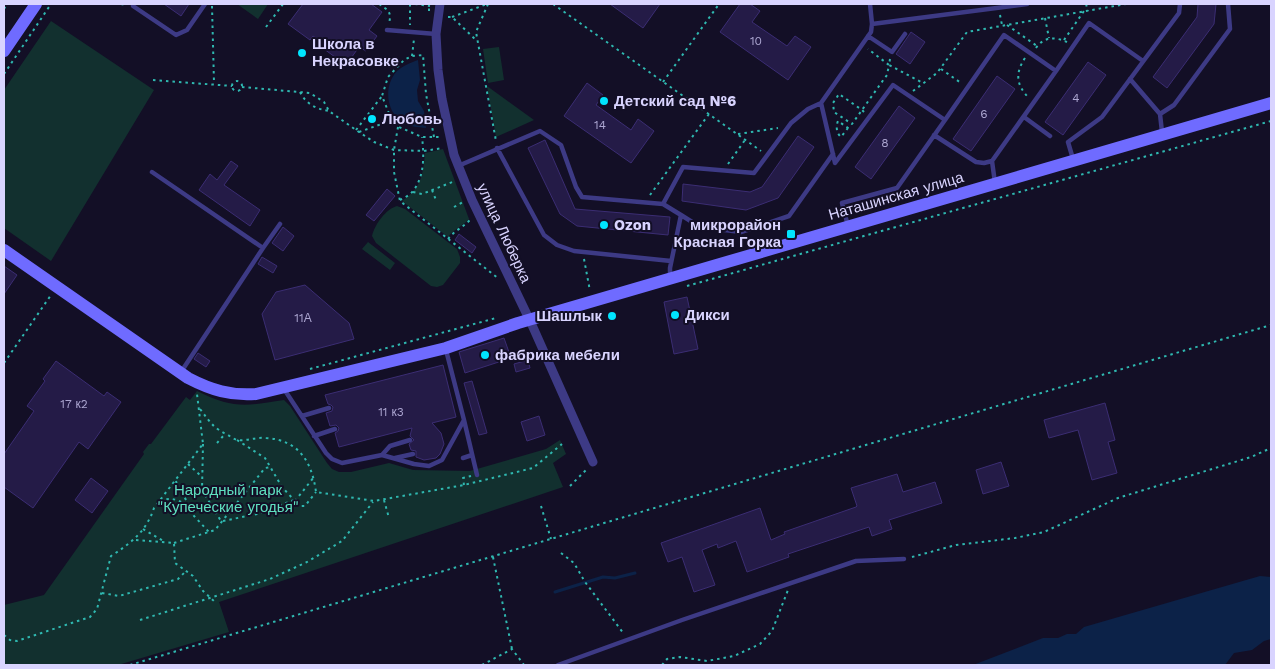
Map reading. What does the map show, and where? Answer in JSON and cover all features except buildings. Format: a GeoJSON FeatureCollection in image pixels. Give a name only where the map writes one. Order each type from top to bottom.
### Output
{"type":"FeatureCollection","features":[{"type":"Feature","properties":{"kind":"street"},"geometry":{"type":"LineString","coordinates":[[4,51],[36,4]]}},
{"type":"Feature","properties":{"kind":"street","name":"улица Люберка"},"geometry":{"type":"LineString","coordinates":[[439,9],[436,34],[442,99],[454,155],[472,200],[593,462]]}},
{"type":"Feature","properties":{"kind":"street","name":"Наташинская улица"},"geometry":{"type":"LineString","coordinates":[[4,250],[180,373],[202,386],[231,394],[256,394],[446,348],[529,320],[1271,103]]}},
{"type":"Feature","properties":{"kind":"lane"},"geometry":{"type":"LineString","coordinates":[[133,4],[133,6],[176,35],[187,30],[205,4]]}},
{"type":"Feature","properties":{"kind":"lane"},"geometry":{"type":"LineString","coordinates":[[663,204],[683,167],[754,173],[788,127],[808,109],[821,103],[871,32],[870,4]]}},
{"type":"Feature","properties":{"kind":"lane"},"geometry":{"type":"LineString","coordinates":[[872,24],[1027,4]]}},
{"type":"Feature","properties":{"kind":"lane"},"geometry":{"type":"LineString","coordinates":[[1073,160],[1068,142],[1102,117],[1179,13],[1180,4]]}},
{"type":"Feature","properties":{"kind":"lane"},"geometry":{"type":"LineString","coordinates":[[1160,114],[1174,105],[1230,29],[1228,4]]}},
{"type":"Feature","properties":{"kind":"lane"},"geometry":{"type":"LineString","coordinates":[[934,135],[976,162],[992,161],[1089,23],[1143,61]]}},
{"type":"Feature","properties":{"kind":"lane"},"geometry":{"type":"LineString","coordinates":[[387,30],[436,34]]}},
{"type":"Feature","properties":{"kind":"lane"},"geometry":{"type":"LineString","coordinates":[[868,36],[892,52],[905,34]]}},
{"type":"Feature","properties":{"kind":"lane"},"geometry":{"type":"LineString","coordinates":[[848,227],[842,203],[897,188],[1004,35],[1056,71]]}},
{"type":"Feature","properties":{"kind":"lane"},"geometry":{"type":"LineString","coordinates":[[1130,79],[1160,114],[1162,134]]}},
{"type":"Feature","properties":{"kind":"lane"},"geometry":{"type":"LineString","coordinates":[[821,103],[835,163],[893,85],[945,120]]}},
{"type":"Feature","properties":{"kind":"lane"},"geometry":{"type":"LineString","coordinates":[[1024,117],[1050,136]]}},
{"type":"Feature","properties":{"kind":"lane"},"geometry":{"type":"LineString","coordinates":[[458,166],[540,131],[561,145],[576,187],[582,197],[663,204],[700,227],[741,232],[789,216],[833,154]]}},
{"type":"Feature","properties":{"kind":"lane"},"geometry":{"type":"LineString","coordinates":[[497,148],[544,235],[558,245],[574,251],[671,261]]}},
{"type":"Feature","properties":{"kind":"lane"},"geometry":{"type":"LineString","coordinates":[[992,161],[996,184]]}},
{"type":"Feature","properties":{"kind":"lane"},"geometry":{"type":"LineString","coordinates":[[152,172],[263,248]]}},
{"type":"Feature","properties":{"kind":"lane"},"geometry":{"type":"LineString","coordinates":[[670,280],[671,261],[681,215]]}},
{"type":"Feature","properties":{"kind":"lane"},"geometry":{"type":"LineString","coordinates":[[180,373],[280,224]]}},
{"type":"Feature","properties":{"kind":"lane"},"geometry":{"type":"LineString","coordinates":[[446,348],[477,475]]}},
{"type":"Feature","properties":{"kind":"lane"},"geometry":{"type":"LineString","coordinates":[[283,387],[326,453],[332,459],[342,462],[382,455],[428,466],[442,460],[464,420]]}},
{"type":"Feature","properties":{"kind":"lane"},"geometry":{"type":"LineString","coordinates":[[302,416],[329,408]]}},
{"type":"Feature","properties":{"kind":"lane"},"geometry":{"type":"LineString","coordinates":[[314,436],[334,429]]}},
{"type":"Feature","properties":{"kind":"lane"},"geometry":{"type":"LineString","coordinates":[[382,455],[390,446],[410,440]]}},
{"type":"Feature","properties":{"kind":"lane"},"geometry":{"type":"LineString","coordinates":[[394,458],[413,454]]}},
{"type":"Feature","properties":{"kind":"lane"},"geometry":{"type":"LineString","coordinates":[[462,458],[472,455]]}},
{"type":"Feature","properties":{"kind":"lane"},"geometry":{"type":"LineString","coordinates":[[558,665],[856,561],[904,559]]}},
{"type":"Feature","properties":{"kind":"path"},"geometry":{"type":"LineString","coordinates":[[4,9],[7,4]]}},
{"type":"Feature","properties":{"kind":"path"},"geometry":{"type":"LineString","coordinates":[[4,74],[51,4]]}},
{"type":"Feature","properties":{"kind":"path"},"geometry":{"type":"LineString","coordinates":[[212,4],[214,83]]}},
{"type":"Feature","properties":{"kind":"path"},"geometry":{"type":"LineString","coordinates":[[266,27],[283,4]]}},
{"type":"Feature","properties":{"kind":"path"},"geometry":{"type":"LineString","coordinates":[[379,4],[388,10],[390,14],[387,30]]}},
{"type":"Feature","properties":{"kind":"path"},"geometry":{"type":"LineString","coordinates":[[410,4],[410,32]]}},
{"type":"Feature","properties":{"kind":"path"},"geometry":{"type":"LineString","coordinates":[[415,4],[439,9],[452,17],[478,42]]}},
{"type":"Feature","properties":{"kind":"path"},"geometry":{"type":"LineString","coordinates":[[452,17],[488,4]]}},
{"type":"Feature","properties":{"kind":"path"},"geometry":{"type":"LineString","coordinates":[[488,4],[476,32],[497,148]]}},
{"type":"Feature","properties":{"kind":"path"},"geometry":{"type":"LineString","coordinates":[[553,4],[767,155]]}},
{"type":"Feature","properties":{"kind":"path"},"geometry":{"type":"LineString","coordinates":[[663,82],[719,4]]}},
{"type":"Feature","properties":{"kind":"path"},"geometry":{"type":"LineString","coordinates":[[1086,4],[1088,10]]}},
{"type":"Feature","properties":{"kind":"path"},"geometry":{"type":"LineString","coordinates":[[999,8],[1004,35]]}},
{"type":"Feature","properties":{"kind":"path"},"geometry":{"type":"LineString","coordinates":[[1064,40],[1084,11]]}},
{"type":"Feature","properties":{"kind":"path"},"geometry":{"type":"LineString","coordinates":[[1045,18],[1049,38]]}},
{"type":"Feature","properties":{"kind":"path"},"geometry":{"type":"LineString","coordinates":[[1007,25],[1037,46]]}},
{"type":"Feature","properties":{"kind":"path"},"geometry":{"type":"LineString","coordinates":[[1034,102],[1018,84],[1019,66],[1037,46],[1049,38],[1064,40],[1074,45]]}},
{"type":"Feature","properties":{"kind":"path"},"geometry":{"type":"LineString","coordinates":[[412,56],[414,39],[422,40]]}},
{"type":"Feature","properties":{"kind":"path"},"geometry":{"type":"LineString","coordinates":[[862,45],[889,65],[923,83]]}},
{"type":"Feature","properties":{"kind":"path"},"geometry":{"type":"LineString","coordinates":[[870,116],[862,110],[839,94],[833,103],[834,112],[852,124],[862,110],[887,74],[892,52]]}},
{"type":"Feature","properties":{"kind":"path"},"geometry":{"type":"LineString","coordinates":[[356,130],[382,96],[388,77],[404,60],[412,56],[423,55],[426,94],[434,137]]}},
{"type":"Feature","properties":{"kind":"path"},"geometry":{"type":"LineString","coordinates":[[941,68],[967,88]]}},
{"type":"Feature","properties":{"kind":"path"},"geometry":{"type":"LineString","coordinates":[[153,80],[214,83],[232,86],[236,91],[240,90],[242,86]]}},
{"type":"Feature","properties":{"kind":"path"},"geometry":{"type":"LineString","coordinates":[[232,86],[234,81],[238,80],[242,86]]}},
{"type":"Feature","properties":{"kind":"path"},"geometry":{"type":"LineString","coordinates":[[242,86],[310,92],[324,102],[329,111],[356,130],[374,142],[394,150],[424,151],[444,148]]}},
{"type":"Feature","properties":{"kind":"path"},"geometry":{"type":"LineString","coordinates":[[300,91],[304,100],[318,110],[329,111]]}},
{"type":"Feature","properties":{"kind":"path"},"geometry":{"type":"LineString","coordinates":[[382,96],[390,116],[398,127],[422,137],[441,137]]}},
{"type":"Feature","properties":{"kind":"path"},"geometry":{"type":"LineString","coordinates":[[646,202],[709,114]]}},
{"type":"Feature","properties":{"kind":"path"},"geometry":{"type":"LineString","coordinates":[[360,132],[393,120]]}},
{"type":"Feature","properties":{"kind":"path"},"geometry":{"type":"LineString","coordinates":[[848,128],[841,137],[838,134],[836,125],[838,121],[857,134]]}},
{"type":"Feature","properties":{"kind":"path"},"geometry":{"type":"LineString","coordinates":[[684,287],[1271,122]]}},
{"type":"Feature","properties":{"kind":"path"},"geometry":{"type":"LineString","coordinates":[[398,127],[394,150],[394,172],[400,201],[502,282]]}},
{"type":"Feature","properties":{"kind":"path"},"geometry":{"type":"LineString","coordinates":[[738,134],[788,127]]}},
{"type":"Feature","properties":{"kind":"path"},"geometry":{"type":"LineString","coordinates":[[400,201],[413,192],[422,175],[424,151],[422,137]]}},
{"type":"Feature","properties":{"kind":"path"},"geometry":{"type":"LineString","coordinates":[[723,170],[745,140]]}},
{"type":"Feature","properties":{"kind":"path"},"geometry":{"type":"LineString","coordinates":[[413,192],[422,194],[455,181]]}},
{"type":"Feature","properties":{"kind":"path"},"geometry":{"type":"LineString","coordinates":[[432,190],[436,200]]}},
{"type":"Feature","properties":{"kind":"path"},"geometry":{"type":"LineString","coordinates":[[454,207],[464,201]]}},
{"type":"Feature","properties":{"kind":"path"},"geometry":{"type":"LineString","coordinates":[[448,239],[454,231],[464,228],[472,218]]}},
{"type":"Feature","properties":{"kind":"path"},"geometry":{"type":"LineString","coordinates":[[583,252],[590,292]]}},
{"type":"Feature","properties":{"kind":"path"},"geometry":{"type":"LineString","coordinates":[[4,363],[57,288]]}},
{"type":"Feature","properties":{"kind":"path"},"geometry":{"type":"LineString","coordinates":[[308,369],[504,316]]}},
{"type":"Feature","properties":{"kind":"path"},"geometry":{"type":"LineString","coordinates":[[130,665],[228,634],[1271,325]]}},
{"type":"Feature","properties":{"kind":"path"},"geometry":{"type":"LineString","coordinates":[[196,393],[203,444],[202,490],[221,521]]}},
{"type":"Feature","properties":{"kind":"path"},"geometry":{"type":"LineString","coordinates":[[199,408],[215,428],[265,458],[282,487],[300,506],[305,506],[316,492],[310,466],[302,454],[291,445],[265,438],[237,440]]}},
{"type":"Feature","properties":{"kind":"path"},"geometry":{"type":"LineString","coordinates":[[216,443],[225,434]]}},
{"type":"Feature","properties":{"kind":"path"},"geometry":{"type":"LineString","coordinates":[[4,635],[10,640],[16,641],[90,617],[97,609],[111,556],[135,540],[160,501],[203,444]]}},
{"type":"Feature","properties":{"kind":"path"},"geometry":{"type":"LineString","coordinates":[[316,492],[374,501],[483,482],[533,468],[562,444]]}},
{"type":"Feature","properties":{"kind":"path"},"geometry":{"type":"LineString","coordinates":[[904,559],[956,545],[1015,538],[1044,532],[1118,498],[1251,457],[1271,448]]}},
{"type":"Feature","properties":{"kind":"path"},"geometry":{"type":"LineString","coordinates":[[570,486],[593,462]]}},
{"type":"Feature","properties":{"kind":"path"},"geometry":{"type":"LineString","coordinates":[[188,464],[202,477]]}},
{"type":"Feature","properties":{"kind":"path"},"geometry":{"type":"LineString","coordinates":[[135,540],[174,543],[215,530],[265,468],[271,466]]}},
{"type":"Feature","properties":{"kind":"path"},"geometry":{"type":"LineString","coordinates":[[221,521],[257,514],[294,500],[314,478]]}},
{"type":"Feature","properties":{"kind":"path"},"geometry":{"type":"LineString","coordinates":[[176,481],[178,489],[183,494],[194,516],[209,532]]}},
{"type":"Feature","properties":{"kind":"path"},"geometry":{"type":"LineString","coordinates":[[160,501],[169,498],[176,499],[187,505]]}},
{"type":"Feature","properties":{"kind":"path"},"geometry":{"type":"LineString","coordinates":[[384,500],[389,518]]}},
{"type":"Feature","properties":{"kind":"path"},"geometry":{"type":"LineString","coordinates":[[140,620],[270,579],[307,562],[342,541],[374,501]]}},
{"type":"Feature","properties":{"kind":"path"},"geometry":{"type":"LineString","coordinates":[[541,506],[551,539]]}},
{"type":"Feature","properties":{"kind":"path"},"geometry":{"type":"LineString","coordinates":[[143,529],[166,543]]}},
{"type":"Feature","properties":{"kind":"path"},"geometry":{"type":"LineString","coordinates":[[174,543],[175,563],[193,576],[203,591],[215,602]]}},
{"type":"Feature","properties":{"kind":"path"},"geometry":{"type":"LineString","coordinates":[[561,553],[574,563],[585,582],[628,640]]}},
{"type":"Feature","properties":{"kind":"path"},"geometry":{"type":"LineString","coordinates":[[493,557],[512,649],[524,665]]}},
{"type":"Feature","properties":{"kind":"path"},"geometry":{"type":"LineString","coordinates":[[101,592],[119,596],[178,579],[186,571]]}},
{"type":"Feature","properties":{"kind":"path"},"geometry":{"type":"LineString","coordinates":[[662,665],[667,658],[680,657],[707,661],[734,656],[760,644],[772,631],[791,584]]}},
{"type":"Feature","properties":{"kind":"path"},"geometry":{"type":"LineString","coordinates":[[482,665],[512,649]]}},
{"type":"Feature","properties":{"kind":"green space"},"geometry":{"type":"Polygon","coordinates":[[[237,4],[268,4],[258,19],[237,4]]]}},
{"type":"Feature","properties":{"kind":"green space"},"geometry":{"type":"Polygon","coordinates":[[[51,21],[154,90],[51,261],[4,228],[4,90],[51,21]]]}},
{"type":"Feature","properties":{"kind":"green space"},"geometry":{"type":"Polygon","coordinates":[[[499,47],[504,80],[488,83],[483,49],[499,47]]]}},
{"type":"Feature","properties":{"kind":"green space"},"geometry":{"type":"Polygon","coordinates":[[[487,86],[534,120],[496,137],[487,86]]]}},
{"type":"Feature","properties":{"kind":"green space"},"geometry":{"type":"Polygon","coordinates":[[[443,149],[469,219],[448,237],[402,201],[420,181],[425,153],[443,149]]]}},
{"type":"Feature","properties":{"kind":"green space"},"geometry":{"type":"Polygon","coordinates":[[[397,206],[405,209],[457,249],[460,263],[443,285],[431,286],[376,243],[372,236],[376,227],[385,214],[397,206]]]}},
{"type":"Feature","properties":{"kind":"green space"},"geometry":{"type":"Polygon","coordinates":[[[368,242],[395,263],[390,270],[362,249],[368,242]]]}},
{"type":"Feature","properties":{"kind":"green space","name":"Народный парк \"Купеческие угодья\""},"geometry":{"type":"Polygon","coordinates":[[[197,391],[220,401],[249,405],[284,400],[290,406],[327,463],[332,469],[339,472],[351,472],[389,463],[413,470],[470,471],[546,449],[560,440],[566,454],[553,463],[563,487],[219,602],[229,632],[118,665],[4,665],[4,605],[44,595],[144,454],[143,452],[149,444],[151,444],[186,397],[190,400],[197,391]]]}},
{"type":"Feature","properties":{"kind":"water"},"geometry":{"type":"Polygon","coordinates":[[[418,60],[420,80],[417,90],[418,101],[424,111],[426,128],[403,123],[393,112],[388,98],[390,84],[397,71],[418,60]]]}},
{"type":"Feature","properties":{"kind":"water"},"geometry":{"type":"Polygon","coordinates":[[[1260,576],[1271,577],[1271,639],[1264,641],[1252,650],[1234,653],[1225,665],[973,665],[1043,638],[1058,638],[1067,634],[1076,634],[1084,627],[1260,576]]]}},
{"type":"Feature","properties":{"kind":"waterway"},"geometry":{"type":"LineString","coordinates":[[555,592],[603,577],[615,578],[635,573]]}},
{"type":"Feature","properties":{"kind":"place","name":"Школа в Некрасовке"},"geometry":{"type":"Point","coordinates":[302,53]}},
{"type":"Feature","properties":{"kind":"place","name":"Детский сад №6"},"geometry":{"type":"Point","coordinates":[604,101]}},
{"type":"Feature","properties":{"kind":"place","name":"Любовь"},"geometry":{"type":"Point","coordinates":[372,119]}},
{"type":"Feature","properties":{"kind":"place","name":"Ozon"},"geometry":{"type":"Point","coordinates":[604,225]}},
{"type":"Feature","properties":{"kind":"place","name":"микрорайон Красная Горка"},"geometry":{"type":"Point","coordinates":[791,234]}},
{"type":"Feature","properties":{"kind":"place","name":"Дикси"},"geometry":{"type":"Point","coordinates":[675,315]}},
{"type":"Feature","properties":{"kind":"place","name":"Шашлык"},"geometry":{"type":"Point","coordinates":[612,316]}},
{"type":"Feature","properties":{"kind":"place","name":"фабрика мебели"},"geometry":{"type":"Point","coordinates":[485,355]}}]}
